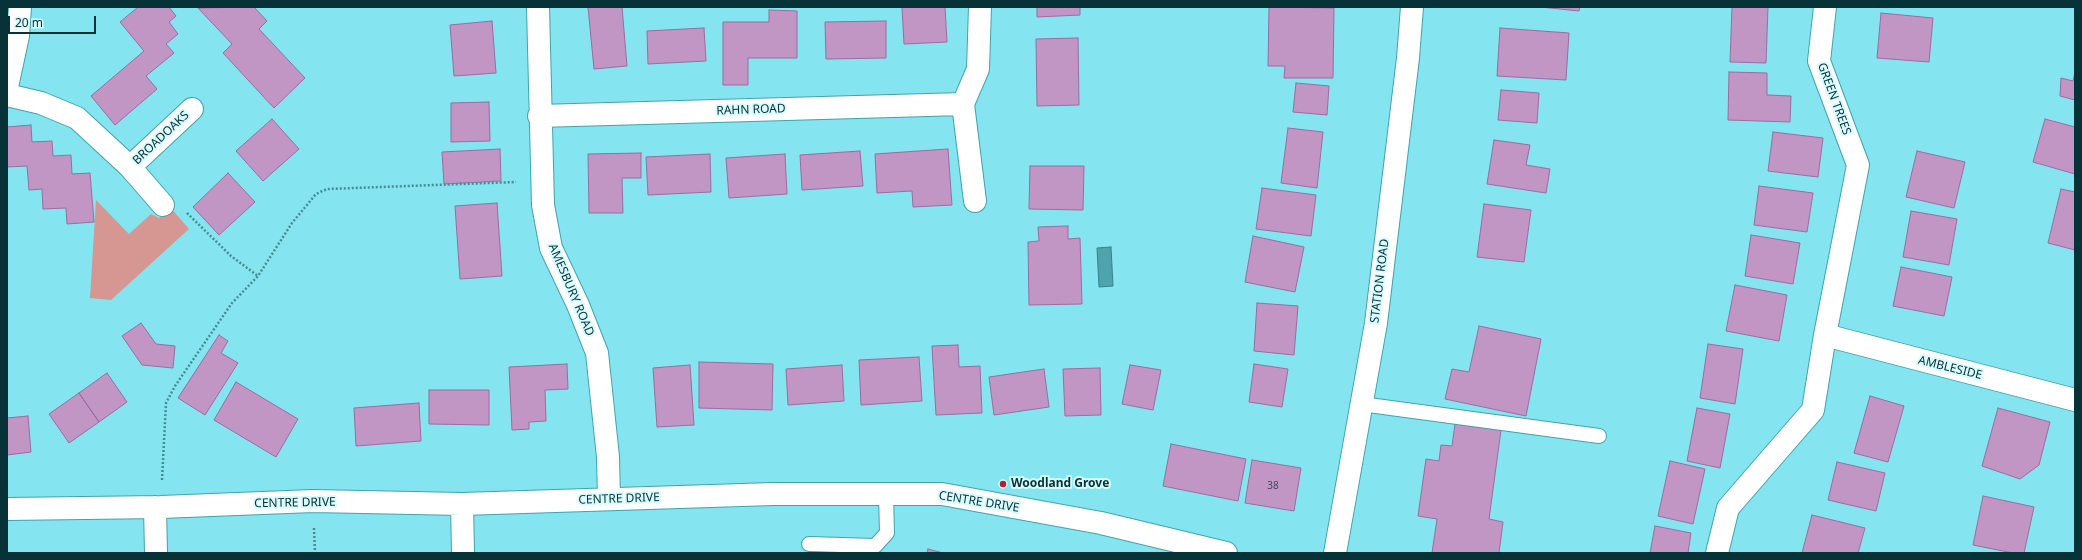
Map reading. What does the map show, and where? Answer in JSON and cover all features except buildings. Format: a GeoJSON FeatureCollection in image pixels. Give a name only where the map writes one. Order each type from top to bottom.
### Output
{"type":"FeatureCollection","features":[{"type":"Feature","properties":{"kind":"street"},"geometry":{"type":"LineString","coordinates":[[7,87],[18,36],[20,7]]}},
{"type":"Feature","properties":{"kind":"street","name":"AMESBURY ROAD"},"geometry":{"type":"LineString","coordinates":[[538,7],[539,116],[543,205],[551,248],[578,305],[597,353],[608,457],[609,499]]}},
{"type":"Feature","properties":{"kind":"street"},"geometry":{"type":"LineString","coordinates":[[975,201],[963,104],[978,69],[980,7]]}},
{"type":"Feature","properties":{"kind":"street","name":"STATION ROAD"},"geometry":{"type":"LineString","coordinates":[[1335,553],[1376,323],[1412,7]]}},
{"type":"Feature","properties":{"kind":"street","name":"GREEN TREES"},"geometry":{"type":"LineString","coordinates":[[1825,7],[1819,61],[1858,165],[1825,335]]}},
{"type":"Feature","properties":{"kind":"street","name":"BROADOAKS"},"geometry":{"type":"LineString","coordinates":[[7,95],[41,103],[77,118],[130,167],[157,198]]}},
{"type":"Feature","properties":{"kind":"street","name":"RAHN ROAD"},"geometry":{"type":"LineString","coordinates":[[539,116],[963,104]]}},
{"type":"Feature","properties":{"kind":"street","name":"BROADOAKS"},"geometry":{"type":"LineString","coordinates":[[130,167],[192,109]]}},
{"type":"Feature","properties":{"kind":"street"},"geometry":{"type":"LineString","coordinates":[[1717,553],[1728,508],[1813,410],[1825,335]]}},
{"type":"Feature","properties":{"kind":"street","name":"AMBLESIDE"},"geometry":{"type":"LineString","coordinates":[[1825,335],[2075,400]]}},
{"type":"Feature","properties":{"kind":"street","name":"CENTRE DRIVE"},"geometry":{"type":"LineString","coordinates":[[7,509],[158,507],[313,501],[462,504],[773,494],[942,494],[1101,524],[1226,553]]}},
{"type":"Feature","properties":{"kind":"street"},"geometry":{"type":"LineString","coordinates":[[462,504],[463,553]]}},
{"type":"Feature","properties":{"kind":"street"},"geometry":{"type":"LineString","coordinates":[[156,553],[158,507]]}},
{"type":"Feature","properties":{"kind":"lane"},"geometry":{"type":"LineString","coordinates":[[1362,404],[1599,436]]}},
{"type":"Feature","properties":{"kind":"lane"},"geometry":{"type":"LineString","coordinates":[[809,544],[875,546],[887,533],[886,495]]}},
{"type":"Feature","properties":{"kind":"path"},"geometry":{"type":"LineString","coordinates":[[158,507],[166,403],[175,386],[232,303],[258,276],[292,224],[316,194],[327,189],[542,182]]}},
{"type":"Feature","properties":{"kind":"path"},"geometry":{"type":"LineString","coordinates":[[157,198],[172,198],[231,256],[258,276]]}},
{"type":"Feature","properties":{"kind":"shaded area"},"geometry":{"type":"Polygon","coordinates":[[[96,200],[129,234],[151,214],[159,218],[170,207],[189,229],[111,300],[90,298],[96,200]]]}},
{"type":"Feature","properties":{"kind":"water"},"geometry":{"type":"Polygon","coordinates":[[[1111,247],[1113,286],[1099,287],[1097,248],[1111,247]]]}},
{"type":"Feature","properties":{"kind":"place","name":"Woodland Grove"},"geometry":{"type":"Point","coordinates":[1003,484]}}]}
